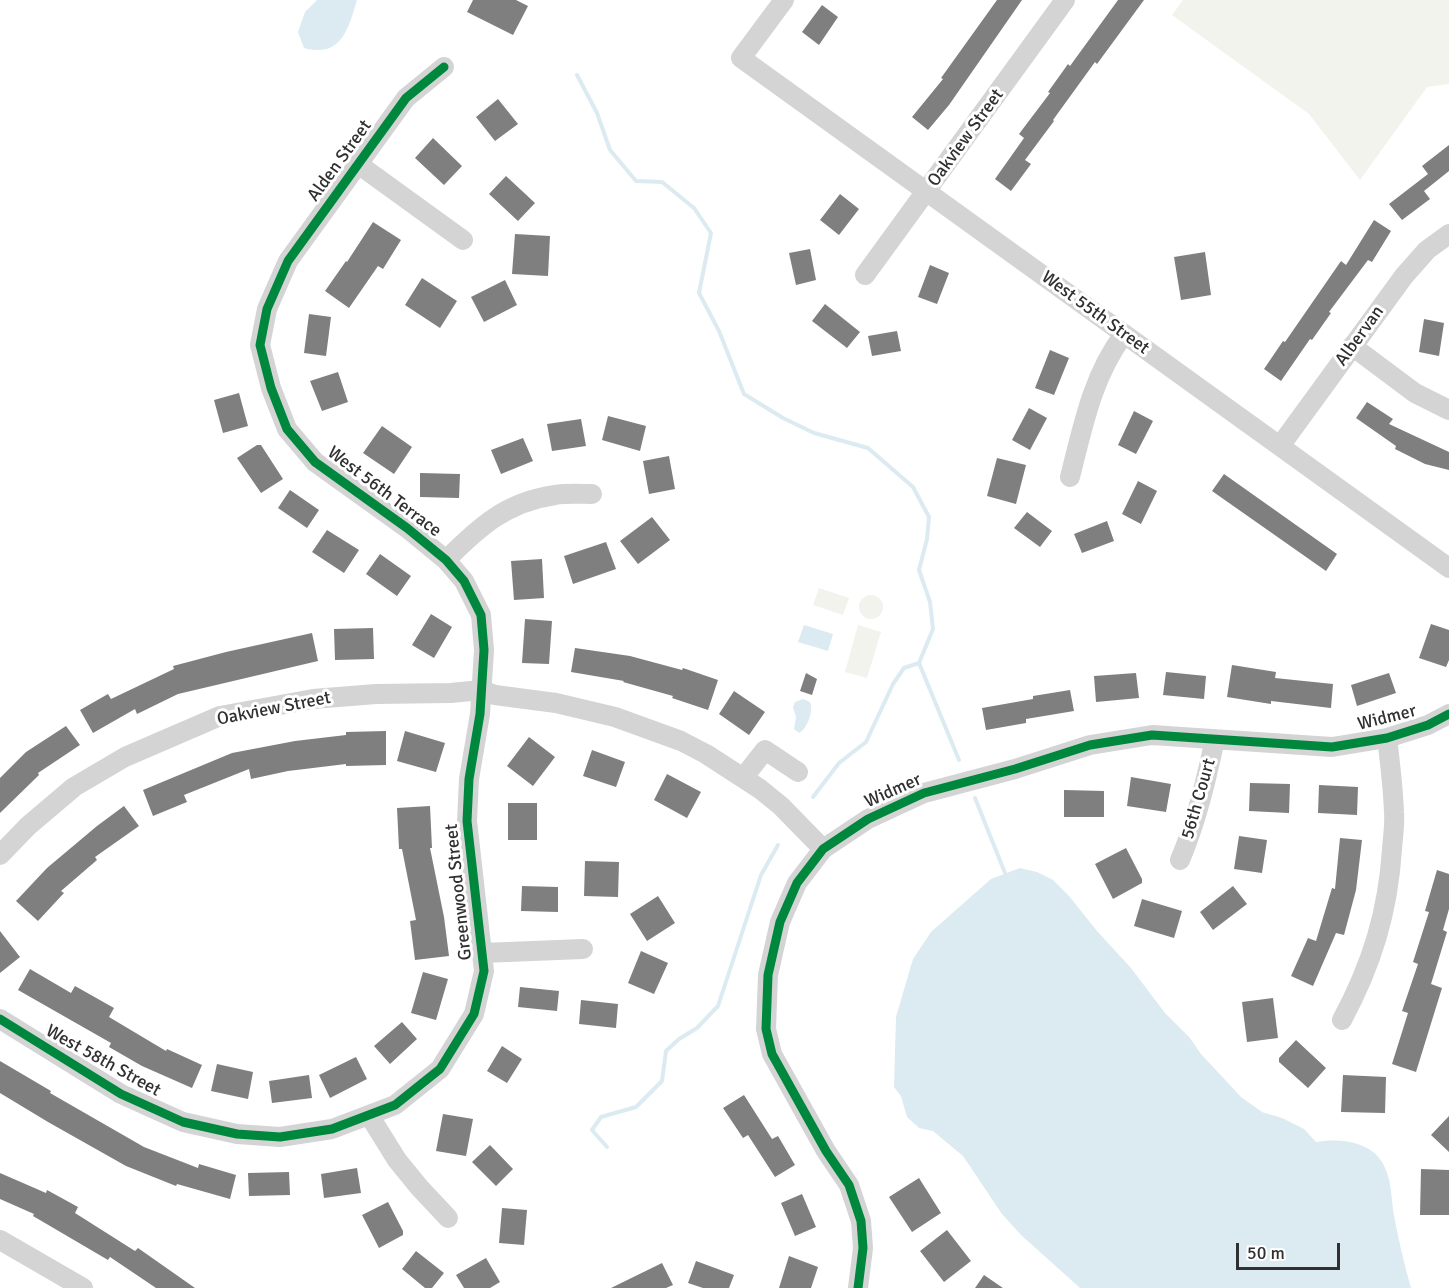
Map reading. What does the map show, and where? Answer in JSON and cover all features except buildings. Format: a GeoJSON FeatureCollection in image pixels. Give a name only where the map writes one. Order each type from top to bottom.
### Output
{"type":"FeatureCollection","features":[{"type":"Feature","properties":{"kind":"street","name":"West 55th Street"},"geometry":{"type":"LineString","coordinates":[[784,0],[741,58],[1449,568]]}},
{"type":"Feature","properties":{"kind":"street","name":"Oakview Street"},"geometry":{"type":"LineString","coordinates":[[866,275],[1065,0]]}},
{"type":"Feature","properties":{"kind":"street","name":"Alden Street"},"geometry":{"type":"LineString","coordinates":[[277,286],[288,261],[406,98],[444,67]]}},
{"type":"Feature","properties":{"kind":"street"},"geometry":{"type":"LineString","coordinates":[[358,164],[463,240]]}},
{"type":"Feature","properties":{"kind":"street","name":"Albervan"},"geometry":{"type":"LineString","coordinates":[[1280,446],[1417,260],[1449,234]]}},
{"type":"Feature","properties":{"kind":"street","name":"West 56th Terrace"},"geometry":{"type":"LineString","coordinates":[[277,286],[267,309],[260,345],[271,388],[287,429],[315,462],[407,528],[446,560],[464,581],[482,615],[484,650],[481,690]]}},
{"type":"Feature","properties":{"kind":"street"},"geometry":{"type":"LineString","coordinates":[[1070,477],[1091,395],[1116,345],[1124,334]]}},
{"type":"Feature","properties":{"kind":"street"},"geometry":{"type":"LineString","coordinates":[[1352,346],[1415,393],[1449,410]]}},
{"type":"Feature","properties":{"kind":"street"},"geometry":{"type":"LineString","coordinates":[[446,560],[476,530],[498,514],[528,501],[555,495],[592,494]]}},
{"type":"Feature","properties":{"kind":"street","name":"Oakview Street"},"geometry":{"type":"LineString","coordinates":[[0,855],[28,826],[74,787],[126,757],[220,716],[313,699],[481,690],[495,695],[556,703],[615,717],[681,741],[743,778],[781,806],[823,849]]}},
{"type":"Feature","properties":{"kind":"street","name":"Greenwood Street"},"geometry":{"type":"LineString","coordinates":[[369,1115],[395,1105],[440,1069],[474,1014],[484,971],[467,821],[469,779],[480,714],[481,690]]}},
{"type":"Feature","properties":{"kind":"street","name":"Widmer"},"geometry":{"type":"LineString","coordinates":[[858,1288],[863,1248],[861,1221],[849,1185],[826,1151],[772,1054],[766,1029],[768,975],[780,922],[797,883],[823,849],[868,819],[924,793],[1090,745],[1152,735],[1332,747],[1388,738],[1428,725],[1449,714]]}},
{"type":"Feature","properties":{"kind":"street","name":"56th Court"},"geometry":{"type":"LineString","coordinates":[[1180,860],[1201,800],[1215,738]]}},
{"type":"Feature","properties":{"kind":"street"},"geometry":{"type":"LineString","coordinates":[[1342,1020],[1362,981],[1385,910],[1391,867],[1394,813],[1388,738]]}},
{"type":"Feature","properties":{"kind":"street"},"geometry":{"type":"LineString","coordinates":[[743,778],[765,750],[798,772]]}},
{"type":"Feature","properties":{"kind":"street"},"geometry":{"type":"LineString","coordinates":[[482,953],[583,949]]}},
{"type":"Feature","properties":{"kind":"street","name":"West 58th Street"},"geometry":{"type":"LineString","coordinates":[[0,1019],[121,1094],[183,1122],[237,1134],[280,1137],[332,1129],[369,1115]]}},
{"type":"Feature","properties":{"kind":"street"},"geometry":{"type":"LineString","coordinates":[[369,1115],[397,1160],[448,1218]]}},
{"type":"Feature","properties":{"kind":"street"},"geometry":{"type":"LineString","coordinates":[[0,1240],[83,1288]]}},
{"type":"Feature","properties":{"kind":"shaded area"},"geometry":{"type":"Polygon","coordinates":[[[317,0],[357,0],[346,31],[335,45],[327,49],[304,48],[298,32],[305,12],[317,0]]]}},
{"type":"Feature","properties":{"kind":"shaded area"},"geometry":{"type":"Polygon","coordinates":[[[1183,0],[1449,0],[1449,84],[1427,87],[1360,180],[1309,114],[1172,15],[1183,0]]]}},
{"type":"Feature","properties":{"kind":"shaded area"},"geometry":{"type":"Polygon","coordinates":[[[819,588],[849,598],[843,615],[813,605],[819,588]]]}},
{"type":"Feature","properties":{"kind":"shaded area"},"geometry":{"type":"Polygon","coordinates":[[[871,595],[880,598],[883,607],[880,616],[871,619],[862,616],[859,607],[862,598],[871,595]]]}},
{"type":"Feature","properties":{"kind":"shaded area"},"geometry":{"type":"Polygon","coordinates":[[[804,625],[833,634],[828,651],[798,642],[804,625]]]}},
{"type":"Feature","properties":{"kind":"shaded area"},"geometry":{"type":"Polygon","coordinates":[[[858,625],[881,632],[867,678],[845,672],[858,625]]]}},
{"type":"Feature","properties":{"kind":"shaded area"},"geometry":{"type":"Polygon","coordinates":[[[803,699],[810,702],[811,710],[807,724],[799,733],[794,729],[796,717],[793,707],[795,702],[803,699]]]}},
{"type":"Feature","properties":{"kind":"shaded area"},"geometry":{"type":"Polygon","coordinates":[[[1020,868],[1037,872],[1053,880],[1069,896],[1131,968],[1165,1013],[1241,1097],[1262,1112],[1282,1118],[1304,1129],[1316,1142],[1343,1141],[1361,1145],[1377,1155],[1388,1175],[1394,1216],[1411,1288],[1080,1288],[1021,1235],[1002,1214],[963,1156],[933,1131],[919,1128],[907,1117],[901,1096],[894,1087],[896,1017],[913,959],[931,932],[991,879],[1020,868]]]}},
{"type":"Feature","properties":{"kind":"waterway"},"geometry":{"type":"LineString","coordinates":[[577,75],[597,113],[610,150],[636,181],[662,182],[694,208],[711,233],[699,293],[719,331],[744,394],[783,418],[814,433],[868,448],[913,487],[929,517],[927,539],[919,570],[930,602],[933,629],[919,663],[959,760]]}},
{"type":"Feature","properties":{"kind":"waterway"},"geometry":{"type":"LineString","coordinates":[[813,797],[839,763],[866,742],[893,684],[904,668],[919,663]]}},
{"type":"Feature","properties":{"kind":"waterway"},"geometry":{"type":"LineString","coordinates":[[975,798],[1005,873]]}},
{"type":"Feature","properties":{"kind":"waterway"},"geometry":{"type":"LineString","coordinates":[[607,1147],[592,1130],[601,1117],[636,1107],[662,1081],[666,1051],[679,1039],[697,1028],[718,1006],[761,875],[778,845]]}},
{"type":"Feature","properties":{"kind":"cycle path"},"geometry":{"type":"LineString","coordinates":[[0,1019],[121,1094],[183,1122],[237,1134],[280,1137],[332,1129],[395,1105],[440,1069],[474,1014],[484,971],[467,821],[469,779],[480,714],[484,650],[481,615],[464,581],[446,560],[407,528],[315,462],[287,429],[271,388],[260,345],[267,309],[288,261],[406,98],[444,67]]}},
{"type":"Feature","properties":{"kind":"cycle path"},"geometry":{"type":"LineString","coordinates":[[858,1288],[863,1248],[861,1221],[849,1185],[826,1151],[772,1054],[766,1029],[768,975],[780,922],[797,883],[823,849],[868,819],[924,793],[1015,769],[1090,745],[1152,735],[1332,747],[1387,738],[1428,725],[1449,714]]}}]}
